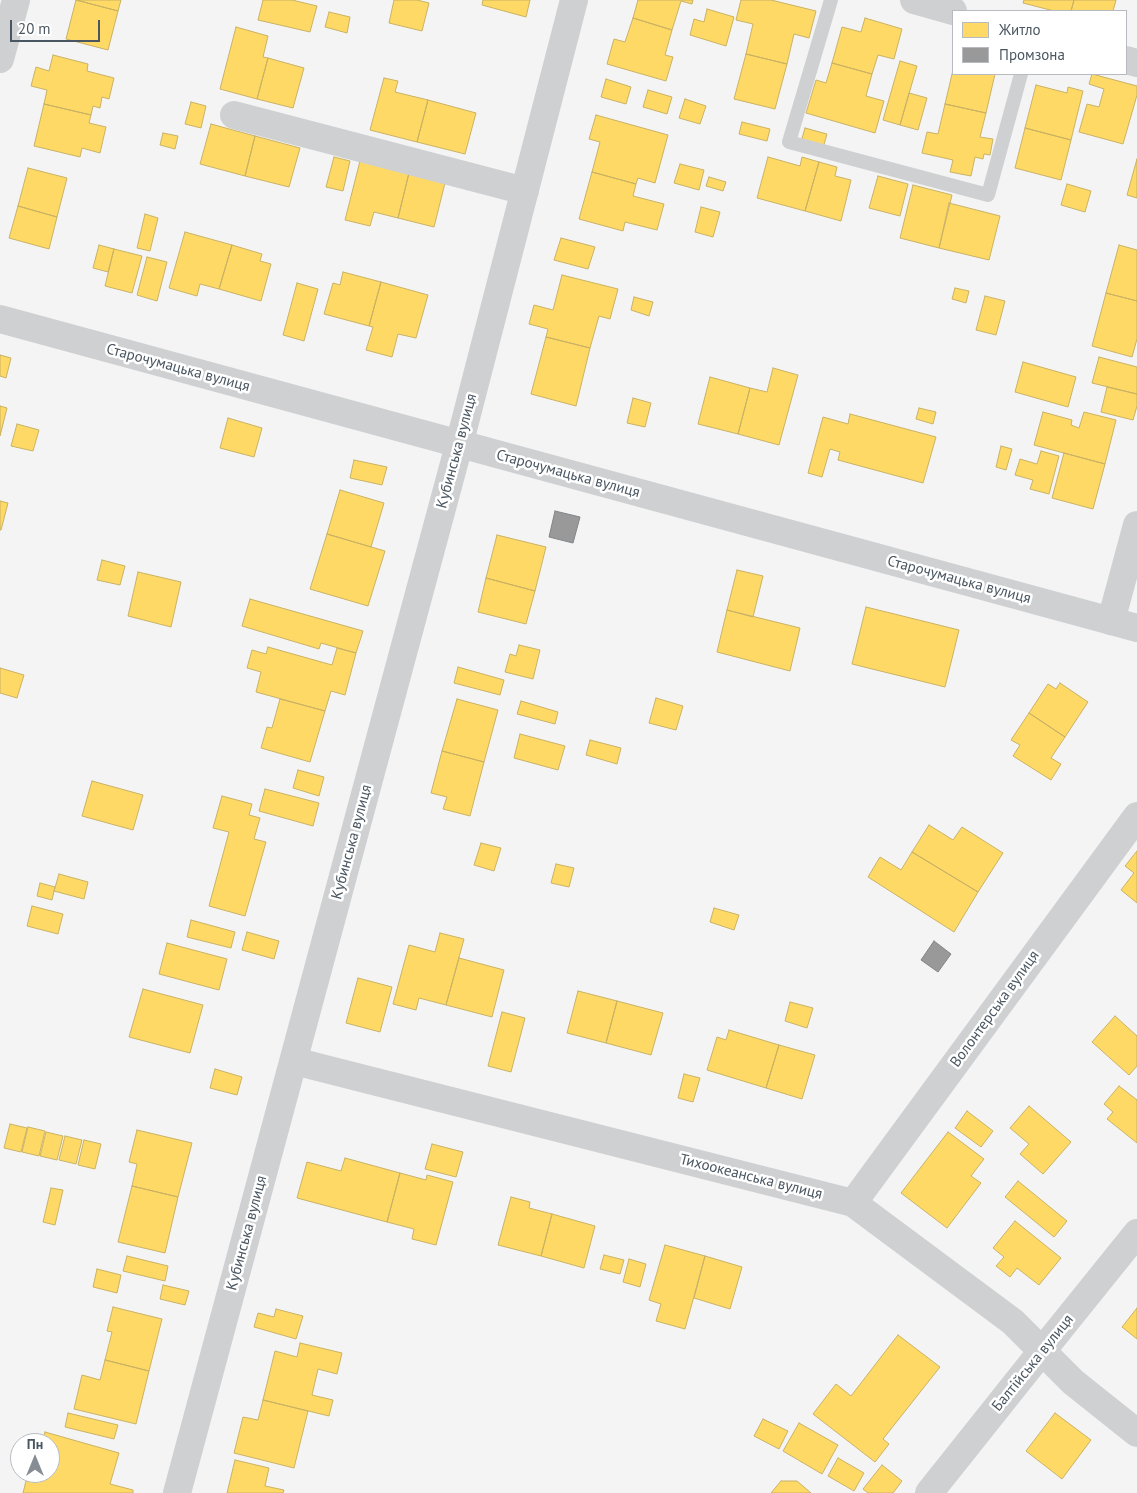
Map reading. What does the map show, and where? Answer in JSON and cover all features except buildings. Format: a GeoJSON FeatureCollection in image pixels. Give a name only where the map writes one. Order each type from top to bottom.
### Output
{"type":"FeatureCollection","features":[{"type":"Feature","properties":{"kind":"street"},"geometry":{"type":"LineString","coordinates":[[0,60],[16,0]]}},
{"type":"Feature","properties":{"kind":"street","name":"Кубинська вулиця"},"geometry":{"type":"LineString","coordinates":[[177,1493],[459,445],[574,0]]}},
{"type":"Feature","properties":{"kind":"street"},"geometry":{"type":"LineString","coordinates":[[914,0],[952,11]]}},
{"type":"Feature","properties":{"kind":"street"},"geometry":{"type":"LineString","coordinates":[[234,115],[525,191]]}},
{"type":"Feature","properties":{"kind":"street","name":"Старочумацька вулиця"},"geometry":{"type":"LineString","coordinates":[[0,319],[1137,628]]}},
{"type":"Feature","properties":{"kind":"street"},"geometry":{"type":"LineString","coordinates":[[1111,621],[1137,525]]}},
{"type":"Feature","properties":{"kind":"street","name":"Волонтерська вулиця"},"geometry":{"type":"LineString","coordinates":[[852,1203],[1137,816]]}},
{"type":"Feature","properties":{"kind":"street","name":"Тихоокеанська вулиця"},"geometry":{"type":"LineString","coordinates":[[294,1061],[852,1203],[1013,1322],[1073,1382],[1137,1433]]}},
{"type":"Feature","properties":{"kind":"street","name":"Балтійська вулиця"},"geometry":{"type":"LineString","coordinates":[[929,1493],[1137,1234]]}},
{"type":"Feature","properties":{"kind":"lane"},"geometry":{"type":"LineString","coordinates":[[831,0],[789,142],[988,195],[1021,75]]}}]}
